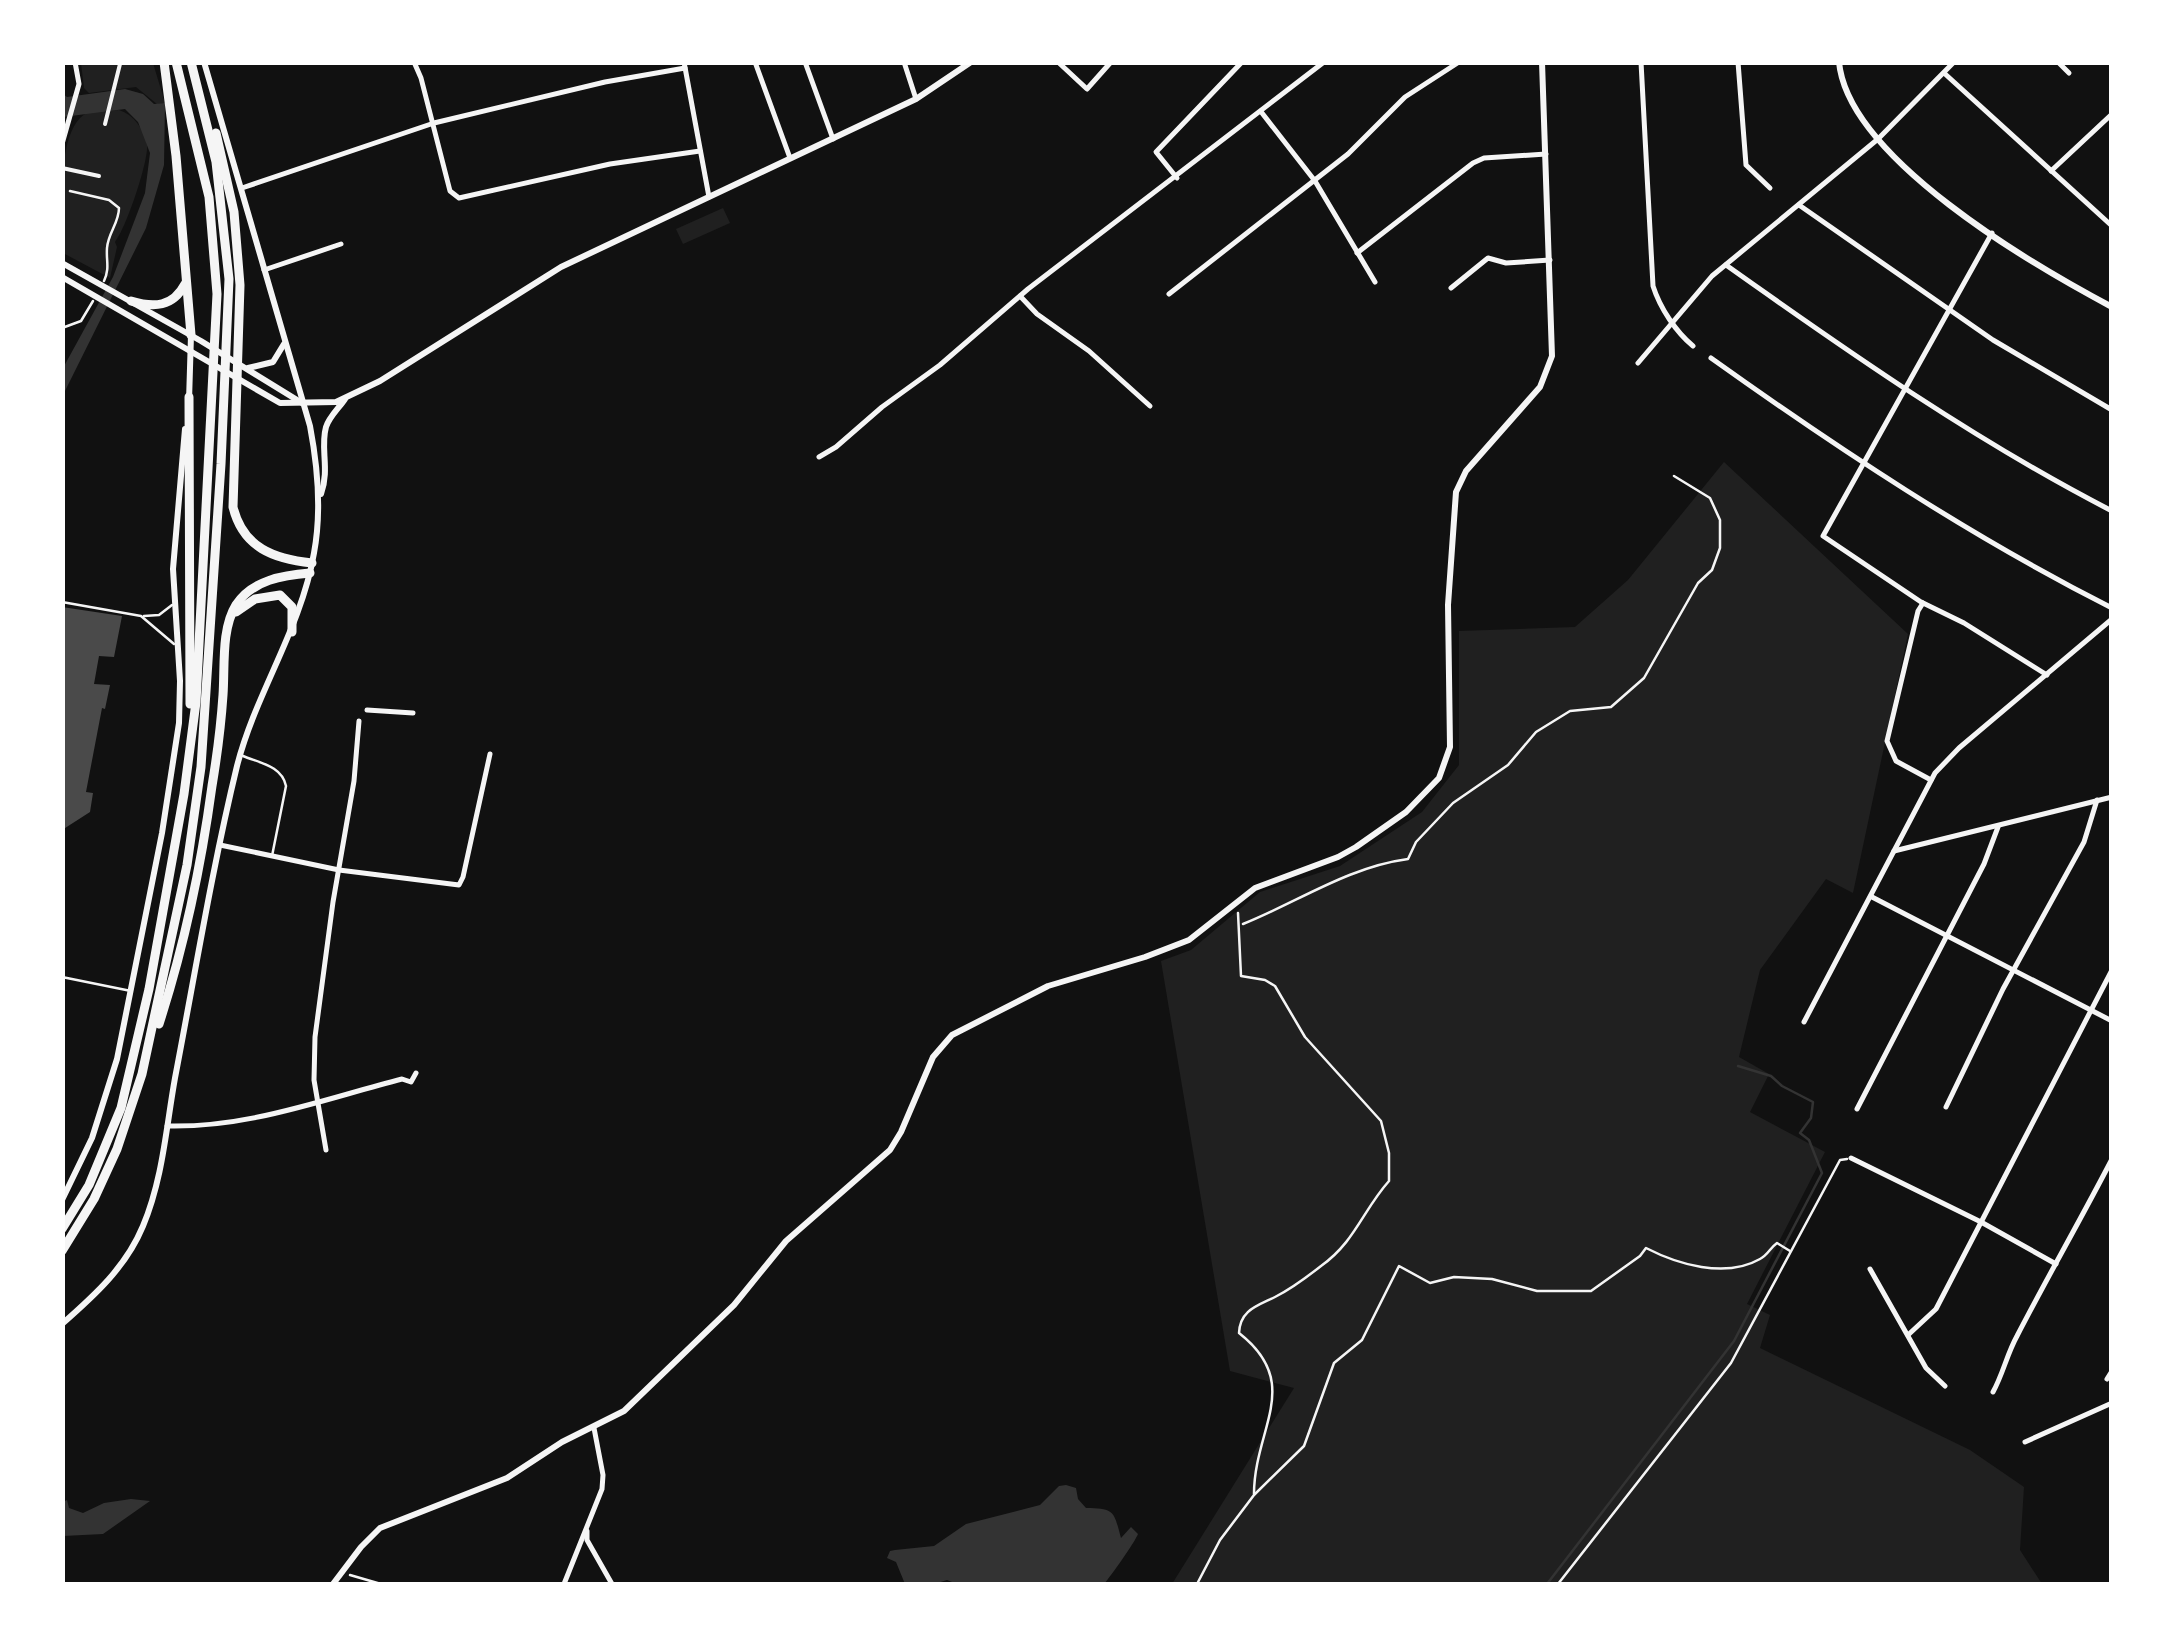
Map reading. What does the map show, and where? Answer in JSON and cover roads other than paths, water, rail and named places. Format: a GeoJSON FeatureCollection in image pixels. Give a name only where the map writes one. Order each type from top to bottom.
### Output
{"type":"FeatureCollection","features":[{"type":"Feature","properties":{"kind":"highway"},"geometry":{"type":"LineString","coordinates":[[164,62],[196,338]]}},
{"type":"Feature","properties":{"kind":"highway"},"geometry":{"type":"LineString","coordinates":[[62,1229],[89,1184],[121,1108],[148,989],[190,754],[204,585],[217,294],[207,187],[176,62]]}},
{"type":"Feature","properties":{"kind":"highway"},"geometry":{"type":"LineString","coordinates":[[191,62],[221,153],[237,236],[241,310],[233,507],[242,530],[259,548],[311,568]]}},
{"type":"Feature","properties":{"kind":"highway"},"geometry":{"type":"LineString","coordinates":[[142,1074],[186,865],[201,767],[222,464],[229,301],[227,240],[216,162],[191,62]]}},
{"type":"Feature","properties":{"kind":"highway"},"geometry":{"type":"LineString","coordinates":[[131,301],[163,304],[177,296],[186,276]]}},
{"type":"Feature","properties":{"kind":"highway"},"geometry":{"type":"LineString","coordinates":[[189,397],[190,754]]}},
{"type":"Feature","properties":{"kind":"highway"},"geometry":{"type":"LineString","coordinates":[[62,1251],[118,1150],[172,982],[200,863],[218,741],[230,618],[240,600],[256,586],[311,568]]}},
{"type":"Feature","properties":{"kind":"highway"},"geometry":{"type":"LineString","coordinates":[[230,618],[255,599],[280,595],[292,608],[292,632]]}},
{"type":"Feature","properties":{"kind":"street"},"geometry":{"type":"LineString","coordinates":[[62,144],[79,87],[75,62]]}},
{"type":"Feature","properties":{"kind":"street"},"geometry":{"type":"LineString","coordinates":[[414,62],[454,197],[468,198],[610,164],[700,151]]}},
{"type":"Feature","properties":{"kind":"street"},"geometry":{"type":"LineString","coordinates":[[755,62],[791,160]]}},
{"type":"Feature","properties":{"kind":"street"},"geometry":{"type":"LineString","coordinates":[[805,62],[834,139]]}},
{"type":"Feature","properties":{"kind":"street"},"geometry":{"type":"LineString","coordinates":[[904,62],[916,100]]}},
{"type":"Feature","properties":{"kind":"street"},"geometry":{"type":"LineString","coordinates":[[62,277],[280,403],[324,404],[346,399],[560,267],[916,100],[971,62]]}},
{"type":"Feature","properties":{"kind":"street"},"geometry":{"type":"LineString","coordinates":[[1058,62],[1087,90],[1111,62]]}},
{"type":"Feature","properties":{"kind":"street"},"geometry":{"type":"LineString","coordinates":[[1177,178],[1156,152],[1242,62]]}},
{"type":"Feature","properties":{"kind":"street"},"geometry":{"type":"LineString","coordinates":[[819,457],[1324,62]]}},
{"type":"Feature","properties":{"kind":"street"},"geometry":{"type":"LineString","coordinates":[[1169,294],[1358,145],[1400,100],[1459,62]]}},
{"type":"Feature","properties":{"kind":"street"},"geometry":{"type":"LineString","coordinates":[[334,1584],[380,1528],[495,1484],[638,1399],[734,1305],[786,1241],[879,1162],[901,1132],[933,1056],[952,1035],[1036,990],[1176,947],[1270,880],[1356,847],[1427,792],[1446,765],[1450,748],[1448,651],[1454,501],[1466,471],[1540,387],[1550,366],[1554,332],[1542,62]]}},
{"type":"Feature","properties":{"kind":"street"},"geometry":{"type":"LineString","coordinates":[[1641,62],[1651,270],[1656,295],[1674,330],[1694,346]]}},
{"type":"Feature","properties":{"kind":"street"},"geometry":{"type":"LineString","coordinates":[[1738,62],[1746,165],[1770,188]]}},
{"type":"Feature","properties":{"kind":"street"},"geometry":{"type":"LineString","coordinates":[[1839,62],[1848,99],[1905,169],[2035,263],[2112,307]]}},
{"type":"Feature","properties":{"kind":"street"},"geometry":{"type":"LineString","coordinates":[[1638,363],[1726,265],[1878,139],[1954,62]]}},
{"type":"Feature","properties":{"kind":"street"},"geometry":{"type":"LineString","coordinates":[[2058,62],[2070,73]]}},
{"type":"Feature","properties":{"kind":"street"},"geometry":{"type":"LineString","coordinates":[[206,63],[303,404],[315,451],[319,500]]}},
{"type":"Feature","properties":{"kind":"street"},"geometry":{"type":"LineString","coordinates":[[106,124],[120,64]]}},
{"type":"Feature","properties":{"kind":"street"},"geometry":{"type":"LineString","coordinates":[[242,188],[434,123],[685,65],[709,199]]}},
{"type":"Feature","properties":{"kind":"street"},"geometry":{"type":"LineString","coordinates":[[1944,73],[2112,226]]}},
{"type":"Feature","properties":{"kind":"street"},"geometry":{"type":"LineString","coordinates":[[1262,113],[1315,181],[1375,282]]}},
{"type":"Feature","properties":{"kind":"street"},"geometry":{"type":"LineString","coordinates":[[2051,171],[2112,114]]}},
{"type":"Feature","properties":{"kind":"street"},"geometry":{"type":"LineString","coordinates":[[1358,253],[1473,163],[1484,158],[1546,154]]}},
{"type":"Feature","properties":{"kind":"street"},"geometry":{"type":"LineString","coordinates":[[62,168],[98,176]]}},
{"type":"Feature","properties":{"kind":"street"},"geometry":{"type":"LineString","coordinates":[[1799,205],[1951,312],[2112,410]]}},
{"type":"Feature","properties":{"kind":"street"},"geometry":{"type":"LineString","coordinates":[[1992,233],[1823,536],[1924,603],[2047,675]]}},
{"type":"Feature","properties":{"kind":"street"},"geometry":{"type":"LineString","coordinates":[[264,270],[341,244]]}},
{"type":"Feature","properties":{"kind":"street"},"geometry":{"type":"LineString","coordinates":[[1452,288],[1488,258],[1506,264],[1550,260]]}},
{"type":"Feature","properties":{"kind":"street"},"geometry":{"type":"LineString","coordinates":[[62,262],[303,404]]}},
{"type":"Feature","properties":{"kind":"street"},"geometry":{"type":"LineString","coordinates":[[1726,265],[1907,390],[2025,465],[2112,511]]}},
{"type":"Feature","properties":{"kind":"street"},"geometry":{"type":"LineString","coordinates":[[1020,296],[1037,314],[1089,350],[1150,406]]}},
{"type":"Feature","properties":{"kind":"street"},"geometry":{"type":"LineString","coordinates":[[62,1200],[99,1118],[117,1058],[162,834],[178,724],[175,528],[196,338]]}},
{"type":"Feature","properties":{"kind":"street"},"geometry":{"type":"LineString","coordinates":[[247,368],[273,362],[285,341]]}},
{"type":"Feature","properties":{"kind":"street"},"geometry":{"type":"LineString","coordinates":[[1711,358],[1865,466],[1978,537],[2112,608]]}},
{"type":"Feature","properties":{"kind":"street"},"geometry":{"type":"LineString","coordinates":[[62,1324],[102,1290],[136,1240],[158,1182],[240,756],[292,632],[311,568],[319,500],[328,466],[325,432],[346,399]]}},
{"type":"Feature","properties":{"kind":"street"},"geometry":{"type":"LineString","coordinates":[[1924,603],[1918,610],[1887,741],[1896,761],[1931,780]]}},
{"type":"Feature","properties":{"kind":"street"},"geometry":{"type":"LineString","coordinates":[[1804,1022],[1931,780],[1959,748],[2112,619]]}},
{"type":"Feature","properties":{"kind":"street"},"geometry":{"type":"LineString","coordinates":[[367,710],[413,712]]}},
{"type":"Feature","properties":{"kind":"street"},"geometry":{"type":"LineString","coordinates":[[326,1150],[313,1069],[315,1038],[354,781],[359,721]]}},
{"type":"Feature","properties":{"kind":"street"},"geometry":{"type":"LineString","coordinates":[[220,845],[339,870],[461,884],[490,754]]}},
{"type":"Feature","properties":{"kind":"street"},"geometry":{"type":"LineString","coordinates":[[1894,852],[2112,796]]}},
{"type":"Feature","properties":{"kind":"street"},"geometry":{"type":"LineString","coordinates":[[1946,1107],[2013,971],[2084,842],[2097,800]]}},
{"type":"Feature","properties":{"kind":"street"},"geometry":{"type":"LineString","coordinates":[[1857,1109],[1989,853],[1998,828]]}},
{"type":"Feature","properties":{"kind":"street"},"geometry":{"type":"LineString","coordinates":[[1872,896],[2112,1021]]}},
{"type":"Feature","properties":{"kind":"street"},"geometry":{"type":"LineString","coordinates":[[1908,1335],[1936,1310],[2112,970]]}},
{"type":"Feature","properties":{"kind":"street"},"geometry":{"type":"LineString","coordinates":[[167,1126],[229,1122],[318,1103],[402,1079],[410,1082],[416,1073]]}},
{"type":"Feature","properties":{"kind":"street"},"geometry":{"type":"LineString","coordinates":[[1851,1158],[2056,1264]]}},
{"type":"Feature","properties":{"kind":"street"},"geometry":{"type":"LineString","coordinates":[[1993,1392],[2014,1342],[2112,1158]]}},
{"type":"Feature","properties":{"kind":"street"},"geometry":{"type":"LineString","coordinates":[[1870,1269],[1926,1368],[1945,1386]]}},
{"type":"Feature","properties":{"kind":"street"},"geometry":{"type":"LineString","coordinates":[[2108,1380],[2112,1371]]}},
{"type":"Feature","properties":{"kind":"street"},"geometry":{"type":"LineString","coordinates":[[2025,1442],[2112,1402]]}},
{"type":"Feature","properties":{"kind":"street"},"geometry":{"type":"LineString","coordinates":[[564,1584],[602,1489],[594,1428]]}},
{"type":"Feature","properties":{"kind":"street"},"geometry":{"type":"LineString","coordinates":[[588,1528],[588,1540],[612,1584]]}},
{"type":"Feature","properties":{"kind":"lane"},"geometry":{"type":"LineString","coordinates":[[62,602],[140,616],[159,615],[174,604]]}},
{"type":"Feature","properties":{"kind":"lane"},"geometry":{"type":"LineString","coordinates":[[140,616],[178,648]]}},
{"type":"Feature","properties":{"kind":"lane"},"geometry":{"type":"LineString","coordinates":[[240,756],[276,769],[284,777],[286,786],[272,857]]}},
{"type":"Feature","properties":{"kind":"lane"},"geometry":{"type":"LineString","coordinates":[[62,978],[132,991]]}},
{"type":"Feature","properties":{"kind":"waterway"},"geometry":{"type":"LineString","coordinates":[[1547,1584],[1734,1341],[1822,1173],[1809,1140],[1800,1133],[1811,1118],[1813,1102],[1771,1076],[1738,1066]]}}]}
